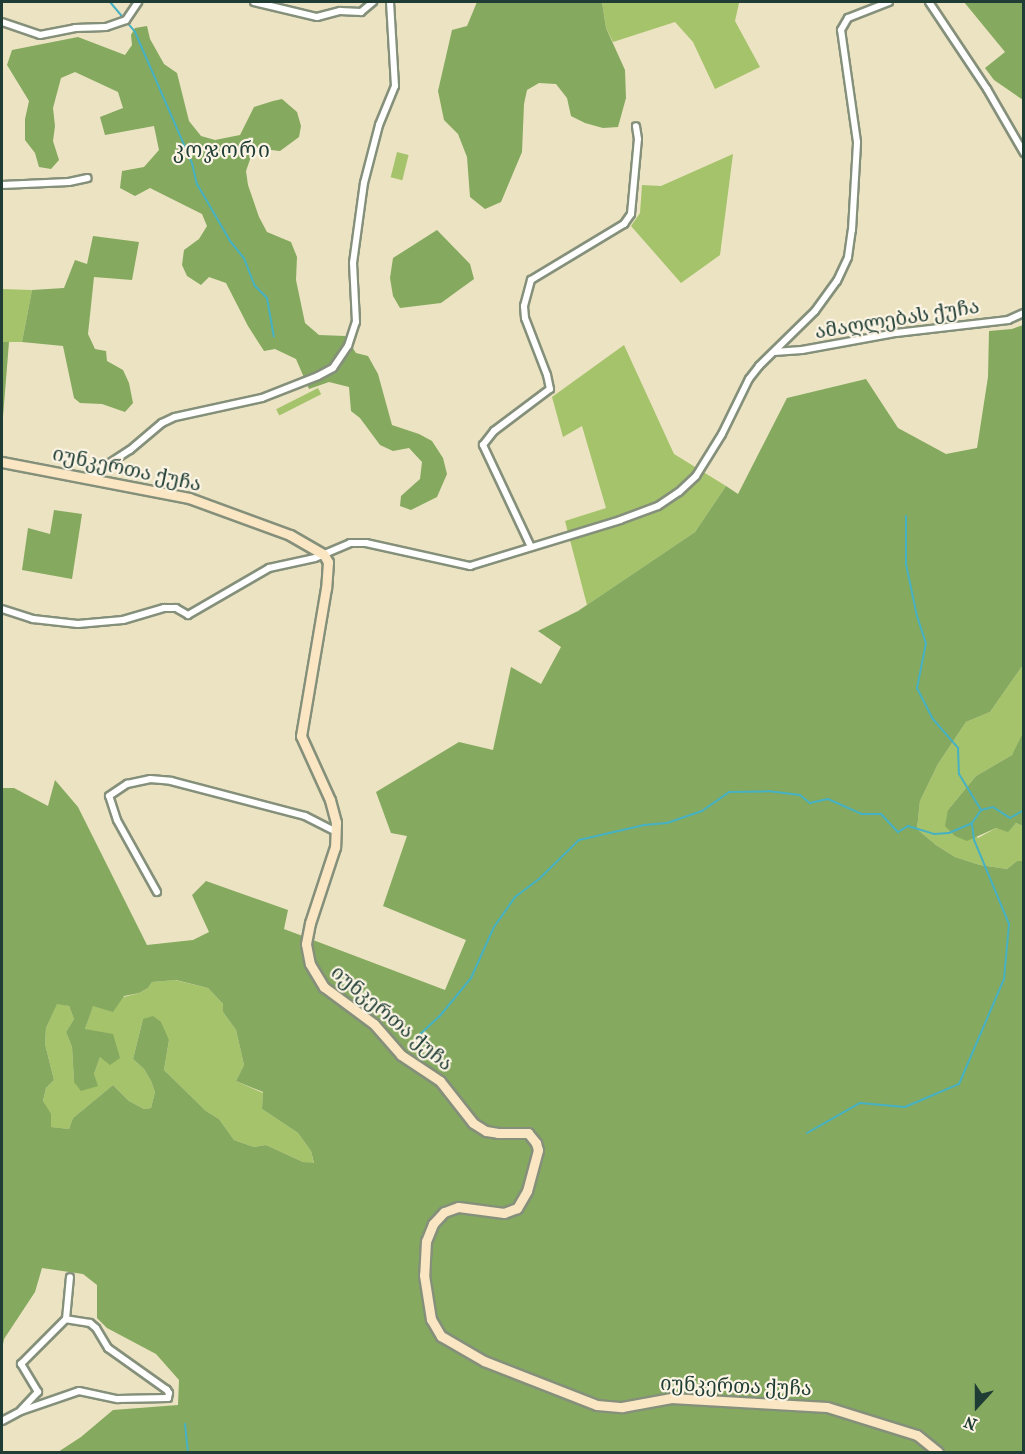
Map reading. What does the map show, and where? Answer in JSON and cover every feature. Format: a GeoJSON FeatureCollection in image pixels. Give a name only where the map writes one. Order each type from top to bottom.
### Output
{"type":"FeatureCollection","features":[{"type":"Feature","properties":{"kind":"main road","name":"იუნკერთა ქუჩა"},"geometry":{"type":"LineString","coordinates":[[2,462],[189,498],[290,536],[324,555],[328,562],[326,588],[301,736],[330,800],[336,832],[333,858],[307,934],[307,954],[318,980],[374,1024],[401,1055],[440,1081],[473,1123],[486,1131],[528,1133],[536,1143],[534,1172],[522,1202],[517,1208],[504,1213],[458,1207],[444,1212],[433,1224],[426,1241],[424,1275],[431,1319],[441,1336],[484,1361],[597,1406],[622,1407],[671,1398],[826,1407],[917,1435],[938,1452]]}},
{"type":"Feature","properties":{"kind":"street"},"geometry":{"type":"LineString","coordinates":[[2,22],[40,35],[121,24],[131,15],[138,2]]}},
{"type":"Feature","properties":{"kind":"street"},"geometry":{"type":"LineString","coordinates":[[254,2],[317,17],[340,11],[361,12],[373,2]]}},
{"type":"Feature","properties":{"kind":"street"},"geometry":{"type":"LineString","coordinates":[[93,478],[99,470],[130,450],[162,423],[175,417],[262,398],[318,376],[333,368],[348,346],[357,322],[353,263],[364,183],[379,125],[395,86],[390,2]]}},
{"type":"Feature","properties":{"kind":"street"},"geometry":{"type":"LineString","coordinates":[[2,609],[33,619],[78,624],[123,620],[132,615],[164,608],[176,608],[188,615],[269,568],[324,555],[350,543],[366,543],[463,566],[621,520],[658,506],[679,492],[696,476],[717,443],[749,379],[815,311],[837,281],[848,258],[852,230],[856,142],[841,30],[848,18],[889,2]]}},
{"type":"Feature","properties":{"kind":"street"},"geometry":{"type":"LineString","coordinates":[[928,2],[987,89],[1023,153]]}},
{"type":"Feature","properties":{"kind":"street"},"geometry":{"type":"LineString","coordinates":[[531,547],[483,445],[494,430],[550,389],[547,375],[525,318],[524,306],[531,280],[624,224],[631,214],[638,139],[636,126]]}},
{"type":"Feature","properties":{"kind":"street"},"geometry":{"type":"LineString","coordinates":[[2,185],[69,182],[88,178]]}},
{"type":"Feature","properties":{"kind":"street","name":"ამაღლებას ქუჩა"},"geometry":{"type":"LineString","coordinates":[[774,352],[802,350],[896,333],[1008,320],[1023,313]]}},
{"type":"Feature","properties":{"kind":"street"},"geometry":{"type":"LineString","coordinates":[[157,892],[117,820],[109,796],[127,784],[150,779],[171,781],[305,816],[336,832]]}},
{"type":"Feature","properties":{"kind":"street"},"geometry":{"type":"LineString","coordinates":[[21,1411],[38,1392],[21,1364],[66,1319],[70,1277]]}},
{"type":"Feature","properties":{"kind":"street"},"geometry":{"type":"LineString","coordinates":[[2,1421],[21,1411],[79,1392],[118,1400],[168,1398],[167,1390],[108,1348],[96,1328],[90,1323],[66,1319]]}},
{"type":"Feature","properties":{"kind":"green space"},"geometry":{"type":"Polygon","coordinates":[[[477,2],[602,2],[606,28],[625,70],[626,98],[618,127],[603,128],[571,116],[567,98],[556,84],[539,83],[527,90],[524,104],[522,152],[501,202],[485,209],[470,197],[467,157],[458,134],[444,120],[438,91],[452,30],[467,26],[477,2]]]}},
{"type":"Feature","properties":{"kind":"green space"},"geometry":{"type":"Polygon","coordinates":[[[602,2],[739,3],[735,21],[760,67],[715,89],[693,42],[675,22],[613,42],[606,28],[602,2]]]}},
{"type":"Feature","properties":{"kind":"green space"},"geometry":{"type":"Polygon","coordinates":[[[964,2],[1023,2],[1023,100],[994,80],[985,68],[1005,52],[964,2]]]}},
{"type":"Feature","properties":{"kind":"green space"},"geometry":{"type":"Polygon","coordinates":[[[147,26],[150,39],[164,64],[177,73],[189,121],[201,136],[215,140],[240,135],[254,107],[273,101],[282,99],[297,112],[301,126],[299,137],[280,151],[254,148],[246,171],[248,185],[259,217],[267,232],[291,242],[297,257],[296,280],[305,323],[319,335],[345,336],[356,353],[368,356],[378,374],[392,425],[432,441],[443,458],[447,474],[437,497],[411,510],[400,506],[401,496],[420,479],[422,462],[409,448],[393,451],[380,445],[360,418],[351,411],[349,387],[329,382],[309,389],[296,359],[275,349],[264,351],[226,283],[209,277],[201,285],[187,276],[182,265],[184,250],[199,239],[207,226],[202,214],[150,188],[135,196],[120,188],[122,171],[144,167],[159,150],[154,126],[105,135],[100,117],[123,108],[118,92],[75,72],[61,78],[53,108],[55,126],[53,141],[59,160],[51,169],[39,167],[35,153],[25,140],[25,119],[29,101],[7,65],[12,50],[78,37],[125,55],[132,45],[131,35],[135,28],[147,26]]]}},
{"type":"Feature","properties":{"kind":"green space"},"geometry":{"type":"Polygon","coordinates":[[[397,152],[409,155],[402,180],[391,177],[397,152]]]}},
{"type":"Feature","properties":{"kind":"green space"},"geometry":{"type":"Polygon","coordinates":[[[733,154],[720,255],[681,283],[631,226],[640,213],[642,185],[661,186],[733,154]]]}},
{"type":"Feature","properties":{"kind":"green space"},"geometry":{"type":"Polygon","coordinates":[[[437,230],[470,264],[474,279],[441,303],[400,308],[393,296],[390,278],[393,258],[437,230]]]}},
{"type":"Feature","properties":{"kind":"green space"},"geometry":{"type":"Polygon","coordinates":[[[93,236],[139,242],[132,280],[94,277],[88,334],[95,349],[106,351],[107,361],[123,370],[129,383],[133,403],[125,412],[102,404],[80,403],[74,398],[63,346],[22,342],[32,290],[64,288],[75,260],[87,264],[93,236]]]}},
{"type":"Feature","properties":{"kind":"green space"},"geometry":{"type":"Polygon","coordinates":[[[2,289],[32,290],[22,342],[2,342],[2,289]]]}},
{"type":"Feature","properties":{"kind":"green space"},"geometry":{"type":"Polygon","coordinates":[[[1023,325],[1023,665],[990,712],[966,722],[938,764],[920,801],[917,829],[955,857],[980,865],[1007,869],[1017,861],[1023,861],[1023,1452],[58,1452],[81,1437],[113,1410],[178,1405],[179,1380],[156,1354],[107,1328],[97,1318],[97,1285],[83,1274],[42,1268],[35,1292],[4,1339],[2,1350],[2,788],[14,788],[48,806],[55,780],[78,807],[147,945],[193,940],[209,932],[192,895],[206,881],[288,910],[284,929],[445,990],[466,940],[383,906],[407,836],[391,833],[376,792],[459,742],[493,750],[511,667],[541,684],[561,647],[538,631],[578,611],[695,532],[726,486],[738,494],[787,398],[866,379],[898,428],[946,454],[977,448],[988,377],[989,331],[1012,329],[1023,325]],[[176,980],[152,982],[148,988],[139,993],[124,996],[113,1012],[93,1006],[85,1029],[113,1034],[120,1058],[110,1065],[100,1057],[94,1074],[98,1086],[81,1091],[74,1082],[72,1047],[66,1032],[74,1019],[69,1006],[57,1004],[46,1028],[45,1044],[54,1080],[46,1088],[43,1101],[51,1114],[51,1127],[69,1129],[73,1118],[113,1085],[129,1101],[144,1109],[151,1108],[155,1092],[151,1081],[144,1069],[133,1059],[143,1019],[153,1016],[161,1022],[169,1040],[164,1070],[206,1111],[219,1119],[234,1140],[254,1147],[266,1145],[303,1162],[314,1163],[311,1151],[298,1133],[262,1109],[263,1092],[236,1081],[244,1065],[236,1030],[223,1012],[223,1004],[208,988],[176,980]]]}},
{"type":"Feature","properties":{"kind":"green space"},"geometry":{"type":"Polygon","coordinates":[[[2,342],[9,342],[2,429],[2,342]]]}},
{"type":"Feature","properties":{"kind":"green space"},"geometry":{"type":"Polygon","coordinates":[[[624,345],[674,454],[726,486],[695,532],[587,605],[565,521],[606,508],[582,426],[563,437],[552,397],[624,345]]]}},
{"type":"Feature","properties":{"kind":"green space"},"geometry":{"type":"Polygon","coordinates":[[[318,388],[321,394],[279,416],[276,409],[318,388]]]}},
{"type":"Feature","properties":{"kind":"green space"},"geometry":{"type":"Polygon","coordinates":[[[54,510],[82,514],[72,579],[22,570],[28,528],[50,534],[54,510]]]}},
{"type":"Feature","properties":{"kind":"green space"},"geometry":{"type":"Polygon","coordinates":[[[1023,665],[1024,733],[1019,746],[1012,755],[976,776],[948,810],[978,838],[996,828],[1008,831],[1016,823],[1023,826],[1023,861],[1017,861],[1007,869],[980,865],[955,857],[917,829],[920,801],[938,764],[966,722],[990,712],[1023,665]]]}},
{"type":"Feature","properties":{"kind":"green space"},"geometry":{"type":"Polygon","coordinates":[[[1023,733],[1023,826],[1016,823],[1008,832],[996,828],[967,841],[955,836],[945,826],[948,810],[976,776],[1012,755],[1023,733]]]}},
{"type":"Feature","properties":{"kind":"green space"},"geometry":{"type":"Polygon","coordinates":[[[175,980],[208,988],[223,1004],[223,1012],[236,1030],[244,1065],[236,1081],[263,1093],[262,1109],[298,1133],[311,1151],[314,1164],[303,1162],[266,1145],[254,1147],[234,1140],[219,1119],[206,1111],[164,1070],[169,1040],[143,1019],[133,1059],[144,1069],[151,1081],[155,1092],[151,1108],[144,1109],[129,1101],[113,1085],[73,1118],[69,1129],[50,1127],[43,1101],[46,1088],[54,1080],[45,1044],[46,1028],[57,1003],[69,1006],[74,1019],[66,1032],[72,1047],[74,1082],[94,1074],[100,1057],[85,1029],[93,1005],[139,993],[148,988],[152,982],[175,980]]]}},
{"type":"Feature","properties":{"kind":"waterway"},"geometry":{"type":"LineString","coordinates":[[110,2],[135,32],[192,163],[197,184],[230,241],[244,258],[255,286],[267,298],[274,336]]}},
{"type":"Feature","properties":{"kind":"waterway"},"geometry":{"type":"LineString","coordinates":[[906,516],[906,564],[917,616],[926,643],[917,688],[932,718],[958,748],[959,774],[981,810]]}},
{"type":"Feature","properties":{"kind":"waterway"},"geometry":{"type":"LineString","coordinates":[[415,1039],[439,1017],[471,978],[494,927],[515,897],[539,879],[579,840],[644,825],[667,823],[702,811],[729,792],[768,791],[800,795],[810,803],[828,799],[861,814],[881,814],[898,832],[908,826],[934,834],[949,833],[972,823]]}},
{"type":"Feature","properties":{"kind":"waterway"},"geometry":{"type":"LineString","coordinates":[[807,1133],[860,1103],[905,1107],[959,1084],[1004,979],[1009,924],[974,840],[972,823],[981,810],[993,807],[1010,818],[1024,810]]}},
{"type":"Feature","properties":{"kind":"waterway"},"geometry":{"type":"LineString","coordinates":[[185,1424],[188,1452]]}},
{"type":"Feature","properties":{"kind":"district","name":"კოჯორი"},"geometry":{"type":"Point","coordinates":[222,150]}}]}
